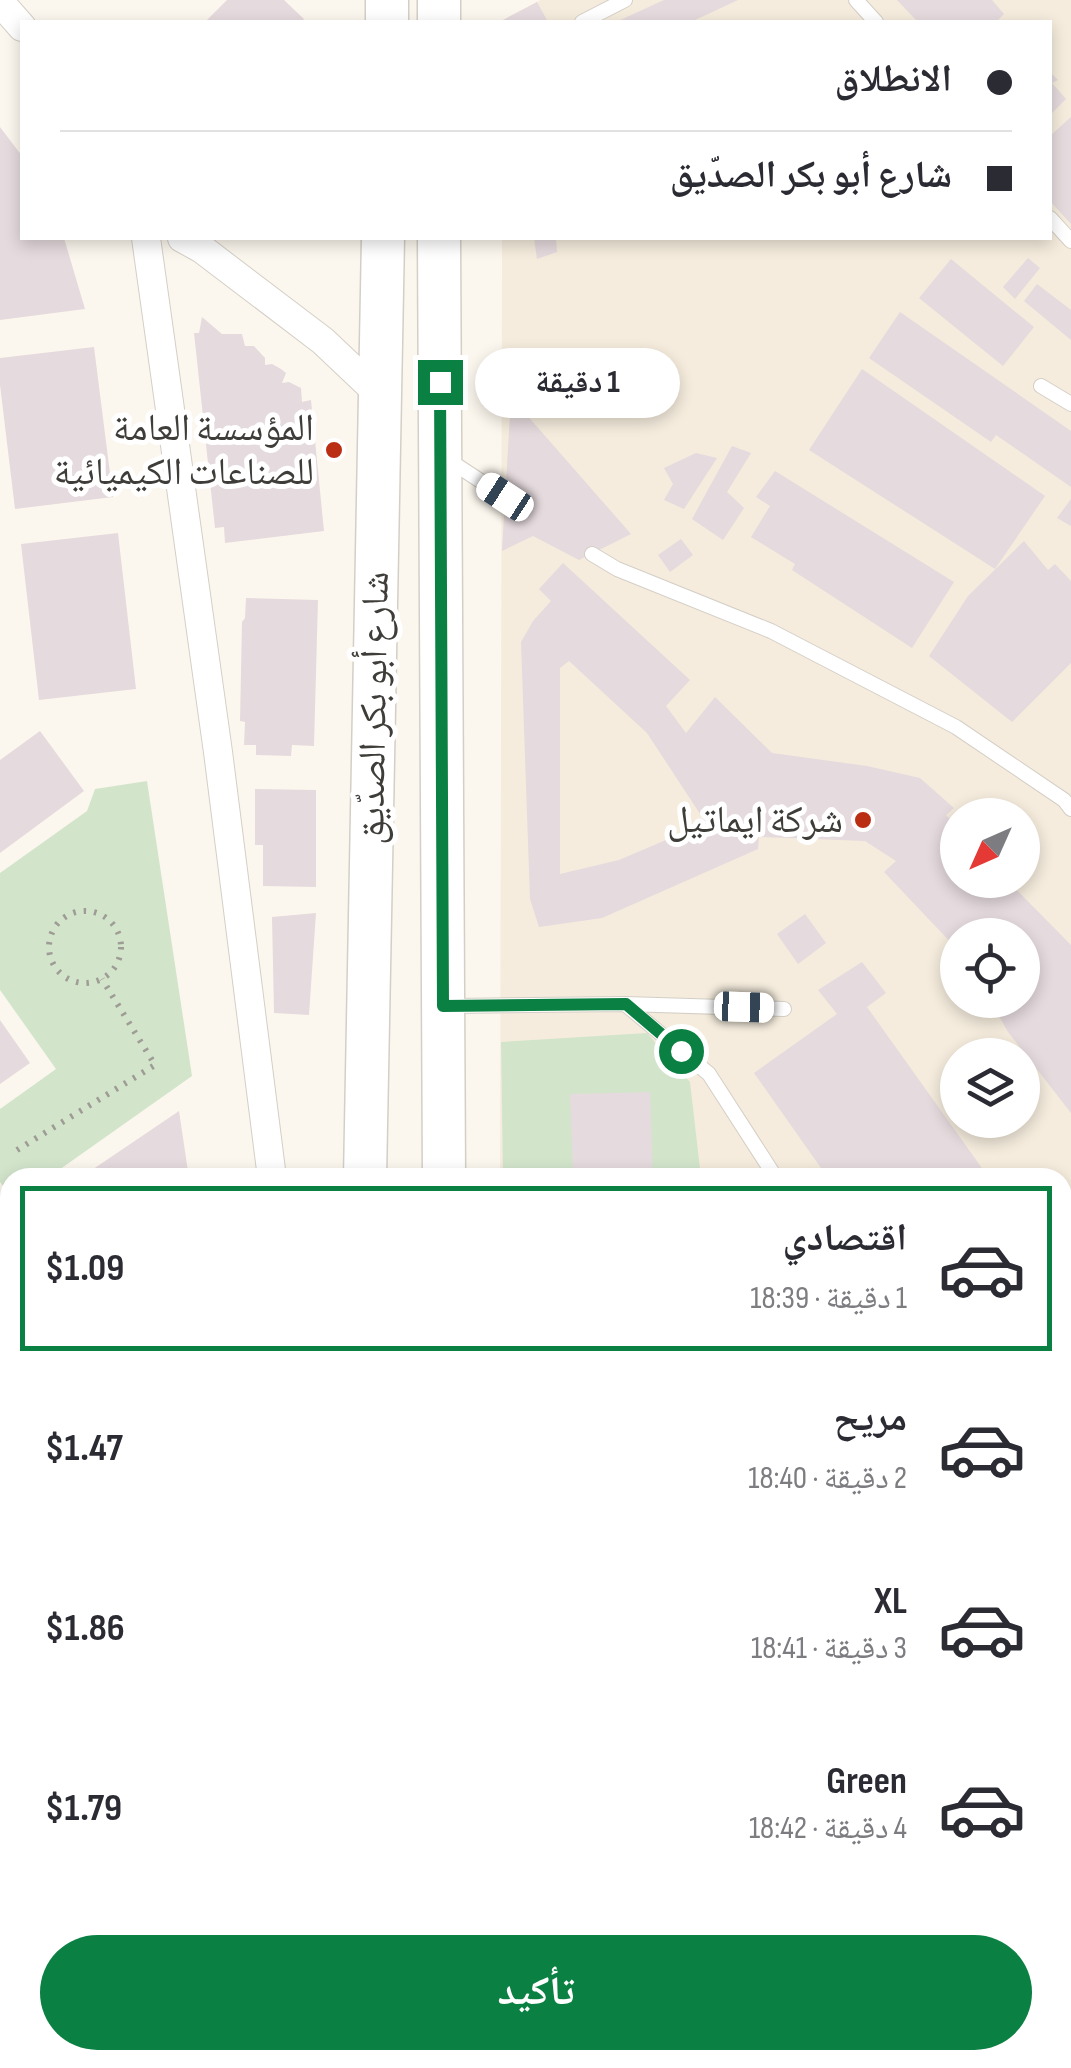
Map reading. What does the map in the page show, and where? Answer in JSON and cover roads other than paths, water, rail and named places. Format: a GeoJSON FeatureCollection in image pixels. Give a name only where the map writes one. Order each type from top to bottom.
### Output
{"type":"FeatureCollection","features":[{"type":"Feature","properties":{"kind":"main road","name":"شارع أبو بكر الصدّيق"},"geometry":{"type":"LineString","coordinates":[[365,1168],[383,240]]}},
{"type":"Feature","properties":{"kind":"main road","name":"شارع أبو بكر الصدّيق"},"geometry":{"type":"LineString","coordinates":[[439,240],[444,1168]]}},
{"type":"Feature","properties":{"kind":"street"},"geometry":{"type":"LineString","coordinates":[[0,2],[20,24]]}},
{"type":"Feature","properties":{"kind":"street"},"geometry":{"type":"LineString","coordinates":[[146,240],[218,752],[271,1168]]}},
{"type":"Feature","properties":{"kind":"street"},"geometry":{"type":"LineString","coordinates":[[185,240],[322,341],[380,395]]}},
{"type":"Feature","properties":{"kind":"lane"},"geometry":{"type":"LineString","coordinates":[[586,20],[625,0]]}},
{"type":"Feature","properties":{"kind":"lane"},"geometry":{"type":"LineString","coordinates":[[856,0],[874,20]]}},
{"type":"Feature","properties":{"kind":"lane"},"geometry":{"type":"LineString","coordinates":[[1052,220],[1071,241]]}},
{"type":"Feature","properties":{"kind":"lane"},"geometry":{"type":"LineString","coordinates":[[1041,386],[1071,404]]}},
{"type":"Feature","properties":{"kind":"lane"},"geometry":{"type":"LineString","coordinates":[[440,455],[505,497]]}},
{"type":"Feature","properties":{"kind":"lane"},"geometry":{"type":"LineString","coordinates":[[592,554],[617,570],[771,630],[956,727],[1064,800],[1071,809]]}},
{"type":"Feature","properties":{"kind":"lane"},"geometry":{"type":"LineString","coordinates":[[443,1006],[626,1004],[784,1008]]}},
{"type":"Feature","properties":{"kind":"lane"},"geometry":{"type":"LineString","coordinates":[[626,1004],[709,1074],[770,1168]]}},
{"type":"Feature","properties":{"kind":"place","name":"المؤسسة العامة للصناعات الكيميائية"},"geometry":{"type":"Point","coordinates":[334,450]}},
{"type":"Feature","properties":{"kind":"place","name":"شركة ايماتيل"},"geometry":{"type":"Point","coordinates":[863,820]}}]}
